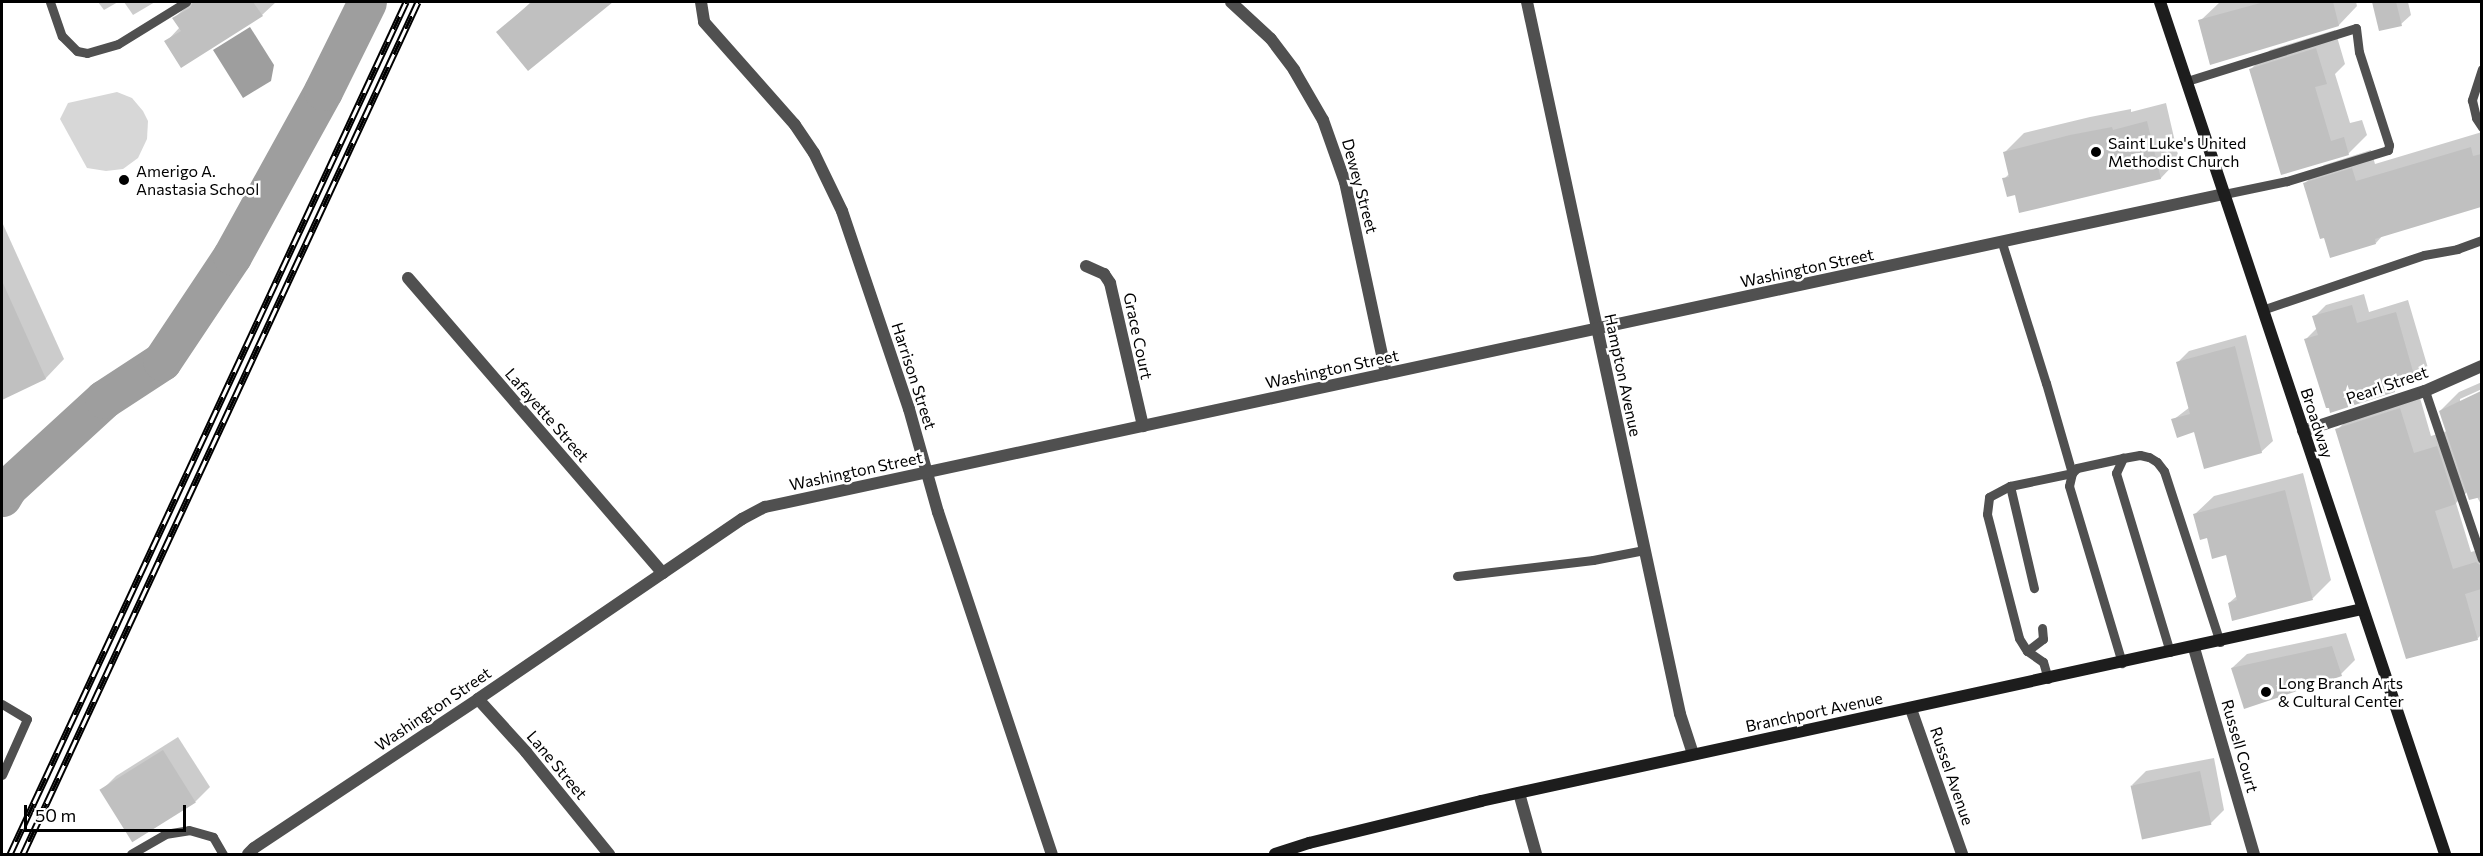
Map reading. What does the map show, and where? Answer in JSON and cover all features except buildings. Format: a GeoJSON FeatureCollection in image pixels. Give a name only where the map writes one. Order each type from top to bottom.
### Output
{"type":"FeatureCollection","features":[{"type":"Feature","properties":{"kind":"street","name":"Dewey Street"},"geometry":{"type":"LineString","coordinates":[[1231,2],[1271,39],[1294,70],[1327,130],[1345,182],[1386,374]]}},
{"type":"Feature","properties":{"kind":"street","name":"Hampton Avenue"},"geometry":{"type":"LineString","coordinates":[[1527,2],[1680,714],[1693,754]]}},
{"type":"Feature","properties":{"kind":"street","name":"Broadway"},"geometry":{"type":"LineString","coordinates":[[2160,2],[2445,855]]}},
{"type":"Feature","properties":{"kind":"street","name":"Harrison Street"},"geometry":{"type":"LineString","coordinates":[[701,6],[704,22],[795,125],[829,180],[842,211],[909,409],[938,512],[1052,855]]}},
{"type":"Feature","properties":{"kind":"street","name":"Washington Street"},"geometry":{"type":"LineString","coordinates":[[253,852],[742,519],[765,507],[2224,194]]}},
{"type":"Feature","properties":{"kind":"street","name":"Grace Court"},"geometry":{"type":"LineString","coordinates":[[1086,266],[1104,274],[1110,283],[1143,426]]}},
{"type":"Feature","properties":{"kind":"street","name":"Lafayette Street"},"geometry":{"type":"LineString","coordinates":[[408,278],[663,573]]}},
{"type":"Feature","properties":{"kind":"street","name":"Pearl Street"},"geometry":{"type":"LineString","coordinates":[[2303,431],[2425,391],[2481,366]]}},
{"type":"Feature","properties":{"kind":"street","name":"Branchport Avenue"},"geometry":{"type":"LineString","coordinates":[[1275,855],[1309,843],[1519,793],[2194,648],[2362,609]]}},
{"type":"Feature","properties":{"kind":"street","name":"Russell Court"},"geometry":{"type":"LineString","coordinates":[[2194,648],[2254,855]]}},
{"type":"Feature","properties":{"kind":"street","name":"Lane Street"},"geometry":{"type":"LineString","coordinates":[[477,699],[526,752],[609,855]]}},
{"type":"Feature","properties":{"kind":"street","name":"Russel Avenue"},"geometry":{"type":"LineString","coordinates":[[1911,709],[1962,855]]}},
{"type":"Feature","properties":{"kind":"street"},"geometry":{"type":"LineString","coordinates":[[1519,793],[1536,855]]}},
{"type":"Feature","properties":{"kind":"lane"},"geometry":{"type":"LineString","coordinates":[[50,2],[62,36],[77,51],[87,54],[118,44],[186,2]]}},
{"type":"Feature","properties":{"kind":"lane","name":"Washington Street"},"geometry":{"type":"LineString","coordinates":[[2187,81],[2356,28],[2359,52],[2390,145],[2385,151],[2287,181],[2224,194]]}},
{"type":"Feature","properties":{"kind":"lane"},"geometry":{"type":"LineString","coordinates":[[2481,69],[2472,100],[2481,127]]}},
{"type":"Feature","properties":{"kind":"lane"},"geometry":{"type":"LineString","coordinates":[[2262,310],[2424,255],[2457,249],[2481,240]]}},
{"type":"Feature","properties":{"kind":"lane"},"geometry":{"type":"LineString","coordinates":[[2002,243],[2072,473],[2069,486],[2122,663]]}},
{"type":"Feature","properties":{"kind":"lane"},"geometry":{"type":"LineString","coordinates":[[2425,391],[2481,559]]}},
{"type":"Feature","properties":{"kind":"lane"},"geometry":{"type":"LineString","coordinates":[[2048,679],[2043,662],[2027,651],[2019,638],[1987,514],[1989,496],[2010,486],[2072,473],[2077,468],[2140,454],[2157,462],[2164,471],[2220,642]]}},
{"type":"Feature","properties":{"kind":"lane"},"geometry":{"type":"LineString","coordinates":[[2116,473],[2123,458]]}},
{"type":"Feature","properties":{"kind":"lane"},"geometry":{"type":"LineString","coordinates":[[2103,462],[2116,473],[2170,652]]}},
{"type":"Feature","properties":{"kind":"lane"},"geometry":{"type":"LineString","coordinates":[[2010,486],[2034,588]]}},
{"type":"Feature","properties":{"kind":"lane"},"geometry":{"type":"LineString","coordinates":[[1457,576],[1593,560],[1644,550]]}},
{"type":"Feature","properties":{"kind":"lane"},"geometry":{"type":"LineString","coordinates":[[2027,651],[2043,639],[2042,628]]}},
{"type":"Feature","properties":{"kind":"lane"},"geometry":{"type":"LineString","coordinates":[[2,704],[27,719],[2,776]]}},
{"type":"Feature","properties":{"kind":"lane"},"geometry":{"type":"LineString","coordinates":[[131,855],[165,834],[189,830],[213,837],[224,855]]}},
{"type":"Feature","properties":{"kind":"shaded area"},"geometry":{"type":"Polygon","coordinates":[[[250,27],[274,65],[271,81],[243,98],[213,50],[250,27]]]}},
{"type":"Feature","properties":{"kind":"shaded area"},"geometry":{"type":"Polygon","coordinates":[[[117,92],[132,98],[143,111],[148,121],[147,139],[138,158],[123,169],[106,171],[87,168],[60,119],[68,103],[117,92]]]}},
{"type":"Feature","properties":{"kind":"waterway"},"geometry":{"type":"LineString","coordinates":[[2,497],[8,487],[104,399],[162,361],[232,256],[323,91],[367,2]]}},
{"type":"Feature","properties":{"kind":"railway"},"geometry":{"type":"LineString","coordinates":[[10,854],[406,2]]}},
{"type":"Feature","properties":{"kind":"railway"},"geometry":{"type":"LineString","coordinates":[[23,854],[418,2]]}},
{"type":"Feature","properties":{"kind":"place","name":"Saint Luke's United Methodist Church"},"geometry":{"type":"Point","coordinates":[2096,152]}},
{"type":"Feature","properties":{"kind":"place","name":"Amerigo A. Anastasia School"},"geometry":{"type":"Point","coordinates":[124,180]}},
{"type":"Feature","properties":{"kind":"place","name":"Long Branch Arts & Cultural Center"},"geometry":{"type":"Point","coordinates":[2266,692]}}]}
